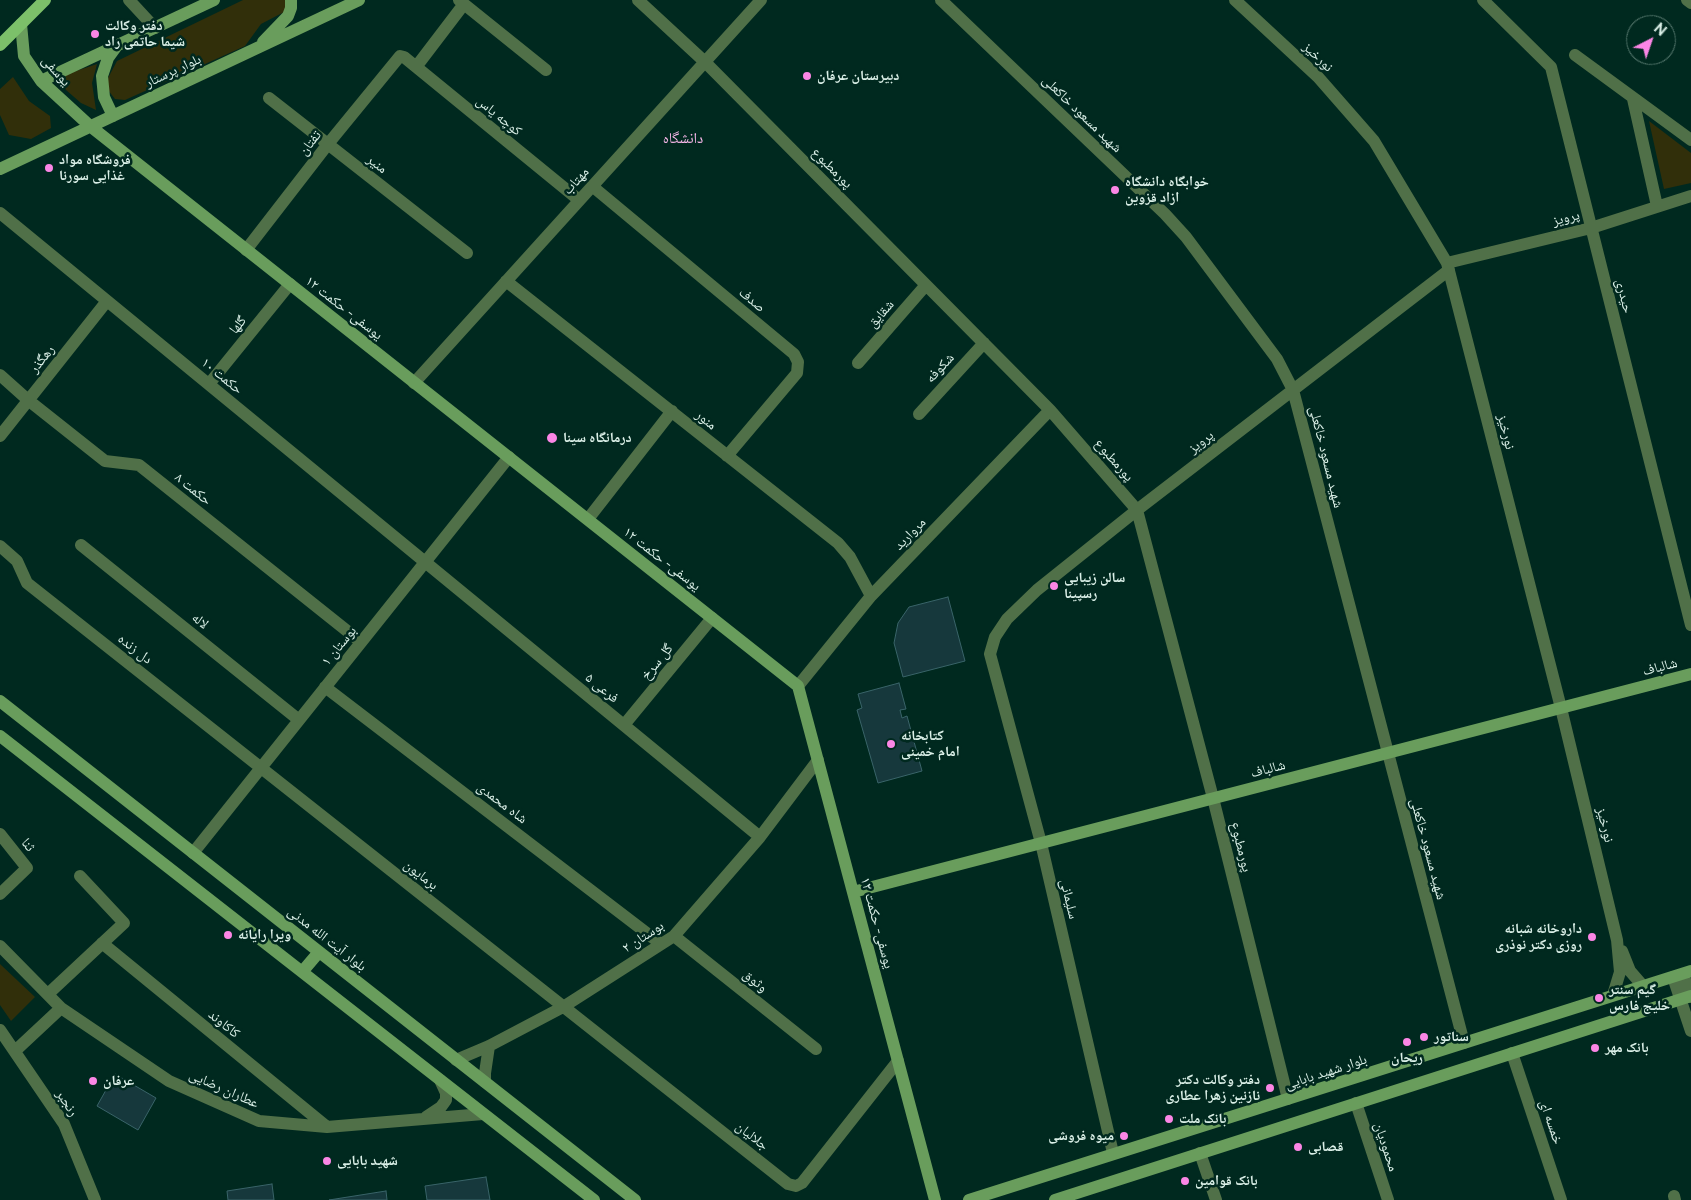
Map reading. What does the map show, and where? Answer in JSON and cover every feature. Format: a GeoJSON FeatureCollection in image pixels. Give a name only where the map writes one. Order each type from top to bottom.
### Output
{"type":"FeatureCollection","features":[{"type":"Feature","properties":{"kind":"main road"},"geometry":{"type":"LineString","coordinates":[[0,44],[45,0]]}},
{"type":"Feature","properties":{"kind":"street"},"geometry":{"type":"LineString","coordinates":[[129,0],[155,28]]}},
{"type":"Feature","properties":{"kind":"street"},"geometry":{"type":"LineString","coordinates":[[41,81],[214,0]]}},
{"type":"Feature","properties":{"kind":"street"},"geometry":{"type":"LineString","coordinates":[[257,48],[288,16],[292,8],[291,0]]}},
{"type":"Feature","properties":{"kind":"street","name":"بلوار پرستار"},"geometry":{"type":"LineString","coordinates":[[0,169],[358,0]]}},
{"type":"Feature","properties":{"kind":"street","name":"پورمطبوع"},"geometry":{"type":"LineString","coordinates":[[638,0],[705,62],[1050,410],[1137,510],[1213,798],[1288,1100]]}},
{"type":"Feature","properties":{"kind":"street","name":"مهتاب"},"geometry":{"type":"LineString","coordinates":[[414,383],[761,0]]}},
{"type":"Feature","properties":{"kind":"street","name":"شهید مسعود خاکعلی"},"geometry":{"type":"LineString","coordinates":[[941,0],[1186,236],[1277,359],[1293,390],[1464,1043]]}},
{"type":"Feature","properties":{"kind":"street","name":"نورخیز"},"geometry":{"type":"LineString","coordinates":[[1235,0],[1318,77],[1374,141],[1448,267],[1561,708],[1617,940]]}},
{"type":"Feature","properties":{"kind":"street","name":"حیدری"},"geometry":{"type":"LineString","coordinates":[[1483,0],[1551,67],[1691,625]]}},
{"type":"Feature","properties":{"kind":"street"},"geometry":{"type":"LineString","coordinates":[[1687,0],[1691,3]]}},
{"type":"Feature","properties":{"kind":"street"},"geometry":{"type":"LineString","coordinates":[[416,67],[462,2],[546,70]]}},
{"type":"Feature","properties":{"kind":"street","name":"یوسفی"},"geometry":{"type":"LineString","coordinates":[[21,24],[24,56],[41,81],[90,126]]}},
{"type":"Feature","properties":{"kind":"street"},"geometry":{"type":"LineString","coordinates":[[113,116],[104,97],[102,76],[108,58],[116,46]]}},
{"type":"Feature","properties":{"kind":"street"},"geometry":{"type":"LineString","coordinates":[[1575,55],[1691,140]]}},
{"type":"Feature","properties":{"kind":"street","name":"کوچه یاس"},"geometry":{"type":"LineString","coordinates":[[400,56],[404,57],[579,200]]}},
{"type":"Feature","properties":{"kind":"street","name":"تفتان"},"geometry":{"type":"LineString","coordinates":[[246,250],[328,144],[400,56]]}},
{"type":"Feature","properties":{"kind":"street","name":"منیر"},"geometry":{"type":"LineString","coordinates":[[269,98],[467,253]]}},
{"type":"Feature","properties":{"kind":"street"},"geometry":{"type":"LineString","coordinates":[[1633,99],[1657,206]]}},
{"type":"Feature","properties":{"kind":"street","name":"یوسفی- حکمت ۱۲"},"geometry":{"type":"LineString","coordinates":[[90,126],[798,686],[935,1200]]}},
{"type":"Feature","properties":{"kind":"street","name":"صدف"},"geometry":{"type":"LineString","coordinates":[[592,186],[794,354],[798,362],[797,373],[727,456]]}},
{"type":"Feature","properties":{"kind":"street","name":"پرویز"},"geometry":{"type":"LineString","coordinates":[[990,654],[995,637],[1007,618],[1037,590],[1448,267],[1592,228],[1691,196]]}},
{"type":"Feature","properties":{"kind":"street","name":"حکمت ۱۰"},"geometry":{"type":"LineString","coordinates":[[0,213],[425,562]]}},
{"type":"Feature","properties":{"kind":"street","name":"منور"},"geometry":{"type":"LineString","coordinates":[[506,281],[838,543],[850,557],[871,596]]}},
{"type":"Feature","properties":{"kind":"street","name":"گلها"},"geometry":{"type":"LineString","coordinates":[[209,384],[290,284]]}},
{"type":"Feature","properties":{"kind":"street","name":"شقایق"},"geometry":{"type":"LineString","coordinates":[[858,364],[926,285]]}},
{"type":"Feature","properties":{"kind":"street","name":"رهگذر"},"geometry":{"type":"LineString","coordinates":[[0,436],[107,301]]}},
{"type":"Feature","properties":{"kind":"street","name":"شکوفه"},"geometry":{"type":"LineString","coordinates":[[919,414],[984,343]]}},
{"type":"Feature","properties":{"kind":"street","name":"حکمت ۸"},"geometry":{"type":"LineString","coordinates":[[0,375],[28,400],[105,461],[139,465],[361,642]]}},
{"type":"Feature","properties":{"kind":"street","name":"مروارید"},"geometry":{"type":"LineString","coordinates":[[798,686],[871,596],[1050,410]]}},
{"type":"Feature","properties":{"kind":"street"},"geometry":{"type":"LineString","coordinates":[[588,519],[672,411]]}},
{"type":"Feature","properties":{"kind":"street","name":"بوستان ۱"},"geometry":{"type":"LineString","coordinates":[[193,853],[509,457]]}},
{"type":"Feature","properties":{"kind":"street","name":"لاله"},"geometry":{"type":"LineString","coordinates":[[81,545],[299,720]]}},
{"type":"Feature","properties":{"kind":"street","name":"دل زنده"},"geometry":{"type":"LineString","coordinates":[[0,546],[17,561],[27,583],[261,767]]}},
{"type":"Feature","properties":{"kind":"street","name":"فرعی ۵"},"geometry":{"type":"LineString","coordinates":[[425,562],[760,837]]}},
{"type":"Feature","properties":{"kind":"street","name":"گل سرخ"},"geometry":{"type":"LineString","coordinates":[[624,725],[712,618]]}},
{"type":"Feature","properties":{"kind":"street","name":"سلیمانی"},"geometry":{"type":"LineString","coordinates":[[990,654],[1041,843],[1113,1153]]}},
{"type":"Feature","properties":{"kind":"street","name":"شالباف"},"geometry":{"type":"LineString","coordinates":[[853,892],[1691,674]]}},
{"type":"Feature","properties":{"kind":"street","name":"شاه محمدی"},"geometry":{"type":"LineString","coordinates":[[325,687],[661,944]]}},
{"type":"Feature","properties":{"kind":"street","name":"بلوار آیت الله مدنی"},"geometry":{"type":"LineString","coordinates":[[0,701],[635,1200]]}},
{"type":"Feature","properties":{"kind":"street"},"geometry":{"type":"LineString","coordinates":[[0,736],[594,1200]]}},
{"type":"Feature","properties":{"kind":"street","name":"بوستان ۲"},"geometry":{"type":"LineString","coordinates":[[456,1060],[489,1046],[563,1007],[674,936],[760,837],[818,760]]}},
{"type":"Feature","properties":{"kind":"street","name":"برمایون"},"geometry":{"type":"LineString","coordinates":[[261,767],[563,1007]]}},
{"type":"Feature","properties":{"kind":"street","name":"ثنا"},"geometry":{"type":"LineString","coordinates":[[0,834],[28,868],[0,894]]}},
{"type":"Feature","properties":{"kind":"street"},"geometry":{"type":"LineString","coordinates":[[48,994],[124,923],[80,876]]}},
{"type":"Feature","properties":{"kind":"street","name":"وثوق"},"geometry":{"type":"LineString","coordinates":[[674,936],[816,1049]]}},
{"type":"Feature","properties":{"kind":"street"},"geometry":{"type":"LineString","coordinates":[[1617,940],[1630,971],[1643,986]]}},
{"type":"Feature","properties":{"kind":"street"},"geometry":{"type":"LineString","coordinates":[[1614,995],[1620,972],[1617,940]]}},
{"type":"Feature","properties":{"kind":"street","name":"کاکاوند"},"geometry":{"type":"LineString","coordinates":[[102,943],[328,1127]]}},
{"type":"Feature","properties":{"kind":"street","name":"عطاران رضایی"},"geometry":{"type":"LineString","coordinates":[[0,946],[61,1008],[169,1081],[259,1121],[328,1127],[483,1114]]}},
{"type":"Feature","properties":{"kind":"street"},"geometry":{"type":"LineString","coordinates":[[302,972],[319,952]]}},
{"type":"Feature","properties":{"kind":"street"},"geometry":{"type":"LineString","coordinates":[[1682,974],[1688,997],[1691,1031]]}},
{"type":"Feature","properties":{"kind":"street","name":"بلوار شهید بابایی"},"geometry":{"type":"LineString","coordinates":[[969,1200],[1682,974]]}},
{"type":"Feature","properties":{"kind":"street"},"geometry":{"type":"LineString","coordinates":[[1055,1200],[1688,997]]}},
{"type":"Feature","properties":{"kind":"street","name":"جلالیان"},"geometry":{"type":"LineString","coordinates":[[563,1007],[788,1184],[796,1186],[802,1183],[898,1061]]}},
{"type":"Feature","properties":{"kind":"street"},"geometry":{"type":"LineString","coordinates":[[15,1051],[61,1008]]}},
{"type":"Feature","properties":{"kind":"street","name":"رنجبر"},"geometry":{"type":"LineString","coordinates":[[0,1030],[64,1124],[95,1200]]}},
{"type":"Feature","properties":{"kind":"street"},"geometry":{"type":"LineString","coordinates":[[485,1082],[489,1046]]}},
{"type":"Feature","properties":{"kind":"street","name":"خمسه ای"},"geometry":{"type":"LineString","coordinates":[[1512,1053],[1561,1200]]}},
{"type":"Feature","properties":{"kind":"street"},"geometry":{"type":"LineString","coordinates":[[424,1118],[442,1107],[446,1100],[446,1093],[440,1080]]}},
{"type":"Feature","properties":{"kind":"street","name":"محمودیان"},"geometry":{"type":"LineString","coordinates":[[1356,1103],[1388,1200]]}},
{"type":"Feature","properties":{"kind":"street"},"geometry":{"type":"LineString","coordinates":[[1200,1153],[1216,1200]]}},
{"type":"Feature","properties":{"kind":"shaded area"},"geometry":{"type":"Polygon","coordinates":[[[243,0],[285,0],[286,11],[261,24],[245,46],[125,100],[115,99],[108,90],[108,78],[117,61],[243,0]]]}},
{"type":"Feature","properties":{"kind":"shaded area"},"geometry":{"type":"Polygon","coordinates":[[[97,64],[92,83],[96,110],[81,103],[66,90],[58,77],[97,64]]]}},
{"type":"Feature","properties":{"kind":"shaded area"},"geometry":{"type":"Polygon","coordinates":[[[13,77],[29,101],[50,116],[51,128],[31,139],[9,135],[0,115],[0,89],[13,77]]]}},
{"type":"Feature","properties":{"kind":"shaded area"},"geometry":{"type":"Polygon","coordinates":[[[1649,121],[1691,153],[1691,183],[1664,189],[1649,121]]]}},
{"type":"Feature","properties":{"kind":"shaded area"},"geometry":{"type":"Polygon","coordinates":[[[0,964],[35,997],[11,1021],[0,1005],[0,964]]]}},
{"type":"Feature","properties":{"kind":"building"},"geometry":{"type":"Polygon","coordinates":[[[948,597],[965,661],[903,677],[894,643],[898,623],[909,607],[948,597]]]}},
{"type":"Feature","properties":{"kind":"building","name":"کتابخانه امام خمینی"},"geometry":{"type":"Polygon","coordinates":[[[899,683],[906,709],[900,710],[902,718],[907,716],[922,771],[878,783],[857,710],[862,708],[858,694],[899,683]]]}},
{"type":"Feature","properties":{"kind":"building"},"geometry":{"type":"Polygon","coordinates":[[[115,1074],[156,1098],[138,1130],[97,1106],[115,1074]]]}},
{"type":"Feature","properties":{"kind":"building"},"geometry":{"type":"Polygon","coordinates":[[[486,1177],[490,1200],[427,1200],[425,1186],[486,1177]]]}},
{"type":"Feature","properties":{"kind":"building"},"geometry":{"type":"Polygon","coordinates":[[[272,1184],[274,1200],[228,1200],[227,1191],[272,1184]]]}},
{"type":"Feature","properties":{"kind":"building"},"geometry":{"type":"Polygon","coordinates":[[[386,1191],[387,1200],[329,1200],[386,1191]]]}},
{"type":"Feature","properties":{"kind":"place","name":"دفتر وکالت شیما حاتمی راد"},"geometry":{"type":"Point","coordinates":[95,34]}},
{"type":"Feature","properties":{"kind":"place","name":"دبیرستان عرفان"},"geometry":{"type":"Point","coordinates":[807,76]}},
{"type":"Feature","properties":{"kind":"place","name":"فروشگاه مواد غذایی سورنا"},"geometry":{"type":"Point","coordinates":[49,168]}},
{"type":"Feature","properties":{"kind":"place","name":"خوابگاه دانشگاه ازاد قزوین"},"geometry":{"type":"Point","coordinates":[1115,190]}},
{"type":"Feature","properties":{"kind":"place","name":"درمانگاه سینا"},"geometry":{"type":"Point","coordinates":[552,438]}},
{"type":"Feature","properties":{"kind":"place","name":"سالن زیبایی رسپینا"},"geometry":{"type":"Point","coordinates":[1054,586]}},
{"type":"Feature","properties":{"kind":"place","name":"کتابخانه امام خمینی"},"geometry":{"type":"Point","coordinates":[891,744]}},
{"type":"Feature","properties":{"kind":"place","name":"ویرا رایانه"},"geometry":{"type":"Point","coordinates":[228,935]}},
{"type":"Feature","properties":{"kind":"place","name":"داروخانه شبانه روزی دکتر نوذری"},"geometry":{"type":"Point","coordinates":[1592,937]}},
{"type":"Feature","properties":{"kind":"place","name":"گیم سنتر خلیج فارس"},"geometry":{"type":"Point","coordinates":[1599,998]}},
{"type":"Feature","properties":{"kind":"place","name":"سناتور"},"geometry":{"type":"Point","coordinates":[1424,1037]}},
{"type":"Feature","properties":{"kind":"place","name":"ریحان"},"geometry":{"type":"Point","coordinates":[1407,1042]}},
{"type":"Feature","properties":{"kind":"place","name":"بانک مهر"},"geometry":{"type":"Point","coordinates":[1595,1048]}},
{"type":"Feature","properties":{"kind":"place","name":"عرفان"},"geometry":{"type":"Point","coordinates":[93,1081]}},
{"type":"Feature","properties":{"kind":"place","name":"دفتر وکالت دکتر نازنین زهرا عطاری"},"geometry":{"type":"Point","coordinates":[1270,1088]}},
{"type":"Feature","properties":{"kind":"place","name":"بانک ملت"},"geometry":{"type":"Point","coordinates":[1169,1119]}},
{"type":"Feature","properties":{"kind":"place","name":"میوه فروشی"},"geometry":{"type":"Point","coordinates":[1124,1136]}},
{"type":"Feature","properties":{"kind":"place","name":"قصابی"},"geometry":{"type":"Point","coordinates":[1298,1147]}},
{"type":"Feature","properties":{"kind":"place","name":"شهید بابایی"},"geometry":{"type":"Point","coordinates":[327,1161]}},
{"type":"Feature","properties":{"kind":"place","name":"بانک قوامین"},"geometry":{"type":"Point","coordinates":[1185,1181]}},
{"type":"Feature","properties":{"kind":"district","name":"دانشگاه"},"geometry":{"type":"Point","coordinates":[683,138]}}]}
